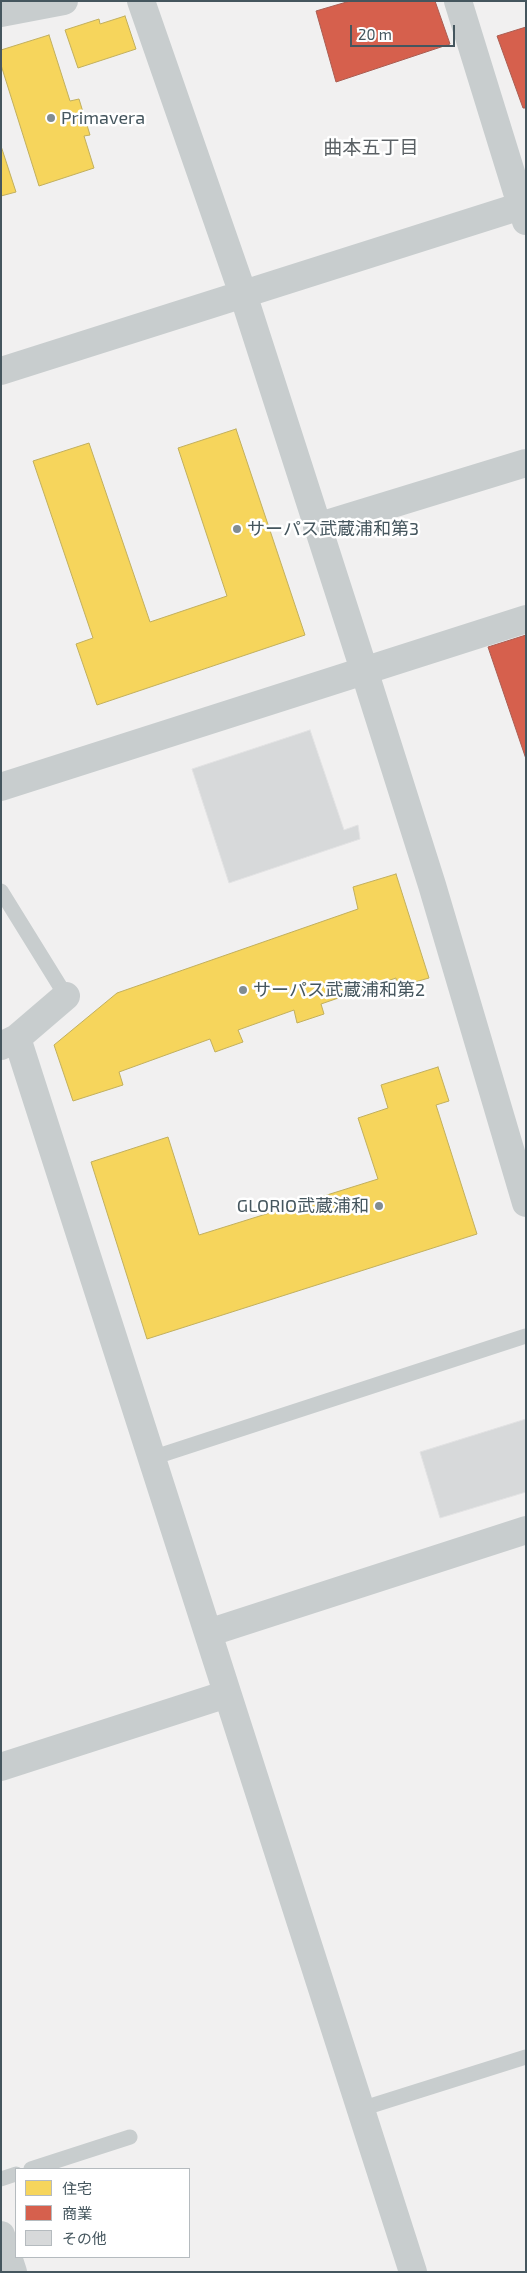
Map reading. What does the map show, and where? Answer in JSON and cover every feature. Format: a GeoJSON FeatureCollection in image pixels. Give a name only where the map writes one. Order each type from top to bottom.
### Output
{"type":"FeatureCollection","features":[{"type":"Feature","properties":{"kind":"street"},"geometry":{"type":"LineString","coordinates":[[1,13],[64,1]]}},
{"type":"Feature","properties":{"kind":"street"},"geometry":{"type":"LineString","coordinates":[[142,1],[243,294],[364,670],[432,885],[526,1203]]}},
{"type":"Feature","properties":{"kind":"street"},"geometry":{"type":"LineString","coordinates":[[1,371],[243,294],[523,214],[458,1]]}},
{"type":"Feature","properties":{"kind":"street"},"geometry":{"type":"LineString","coordinates":[[317,527],[526,463]]}},
{"type":"Feature","properties":{"kind":"street"},"geometry":{"type":"LineString","coordinates":[[1,787],[526,619]]}},
{"type":"Feature","properties":{"kind":"street"},"geometry":{"type":"LineString","coordinates":[[66,996],[9,1042],[152,1458],[413,2272]]}},
{"type":"Feature","properties":{"kind":"street"},"geometry":{"type":"LineString","coordinates":[[208,1633],[526,1530]]}},
{"type":"Feature","properties":{"kind":"street"},"geometry":{"type":"LineString","coordinates":[[1,1767],[228,1694]]}},
{"type":"Feature","properties":{"kind":"street"},"geometry":{"type":"LineString","coordinates":[[1,2235],[13,2272]]}},
{"type":"Feature","properties":{"kind":"lane"},"geometry":{"type":"LineString","coordinates":[[1,891],[66,996]]}},
{"type":"Feature","properties":{"kind":"lane"},"geometry":{"type":"LineString","coordinates":[[152,1458],[526,1336]]}},
{"type":"Feature","properties":{"kind":"lane"},"geometry":{"type":"LineString","coordinates":[[361,2109],[526,2057]]}},
{"type":"Feature","properties":{"kind":"lane"},"geometry":{"type":"LineString","coordinates":[[33,2168],[130,2137]]}},
{"type":"Feature","properties":{"kind":"lane"},"geometry":{"type":"LineString","coordinates":[[1,2179],[15,2174]]}},
{"type":"Feature","properties":{"kind":"building: 住宅"},"geometry":{"type":"Polygon","coordinates":[[[125,16],[136,49],[78,68],[65,30],[99,19],[100,24],[125,16]]]}},
{"type":"Feature","properties":{"kind":"building: 住宅","name":"Primavera"},"geometry":{"type":"Polygon","coordinates":[[[49,35],[70,101],[79,99],[90,135],[84,136],[94,168],[39,186],[1,65],[1,50],[49,35]]]}},
{"type":"Feature","properties":{"kind":"building: 住宅"},"geometry":{"type":"Polygon","coordinates":[[[1,146],[16,192],[1,196],[1,146]]]}},
{"type":"Feature","properties":{"kind":"building: 住宅","name":"サーパス武蔵浦和第3"},"geometry":{"type":"Polygon","coordinates":[[[236,429],[305,635],[97,705],[76,644],[93,638],[33,461],[89,443],[150,622],[227,596],[178,448],[236,429]]]}},
{"type":"Feature","properties":{"kind":"building: 住宅","name":"サーパス武蔵浦和第2"},"geometry":{"type":"Polygon","coordinates":[[[396,874],[429,978],[397,987],[396,978],[321,1004],[324,1014],[297,1023],[294,1010],[238,1030],[243,1042],[215,1052],[210,1039],[119,1072],[123,1085],[73,1101],[54,1045],[117,993],[358,909],[353,887],[396,874]]]}},
{"type":"Feature","properties":{"kind":"building: 住宅","name":"GLORIO武蔵浦和"},"geometry":{"type":"Polygon","coordinates":[[[438,1067],[449,1101],[436,1105],[477,1234],[147,1339],[91,1162],[168,1137],[199,1235],[378,1179],[358,1118],[388,1108],[381,1085],[438,1067]]]}},
{"type":"Feature","properties":{"kind":"building: 商業"},"geometry":{"type":"Polygon","coordinates":[[[350,1],[435,1],[450,44],[336,82],[316,11],[350,1]]]}},
{"type":"Feature","properties":{"kind":"building: 商業"},"geometry":{"type":"Polygon","coordinates":[[[526,27],[526,108],[523,108],[497,36],[526,27]]]}},
{"type":"Feature","properties":{"kind":"building: 商業"},"geometry":{"type":"Polygon","coordinates":[[[526,635],[526,759],[488,647],[526,635]]]}},
{"type":"Feature","properties":{"kind":"building: その他"},"geometry":{"type":"Polygon","coordinates":[[[310,730],[344,830],[358,825],[360,839],[229,883],[192,769],[310,730]]]}},
{"type":"Feature","properties":{"kind":"building: その他"},"geometry":{"type":"Polygon","coordinates":[[[526,1419],[526,1492],[440,1518],[420,1452],[526,1419]]]}},
{"type":"Feature","properties":{"kind":"place","name":"Primavera"},"geometry":{"type":"Point","coordinates":[51,118]}},
{"type":"Feature","properties":{"kind":"place","name":"サーパス武蔵浦和第3"},"geometry":{"type":"Point","coordinates":[237,529]}},
{"type":"Feature","properties":{"kind":"place","name":"サーパス武蔵浦和第2"},"geometry":{"type":"Point","coordinates":[243,990]}},
{"type":"Feature","properties":{"kind":"place","name":"GLORIO武蔵浦和"},"geometry":{"type":"Point","coordinates":[379,1206]}},
{"type":"Feature","properties":{"kind":"district","name":"曲本五丁目"},"geometry":{"type":"Point","coordinates":[371,148]}}]}
